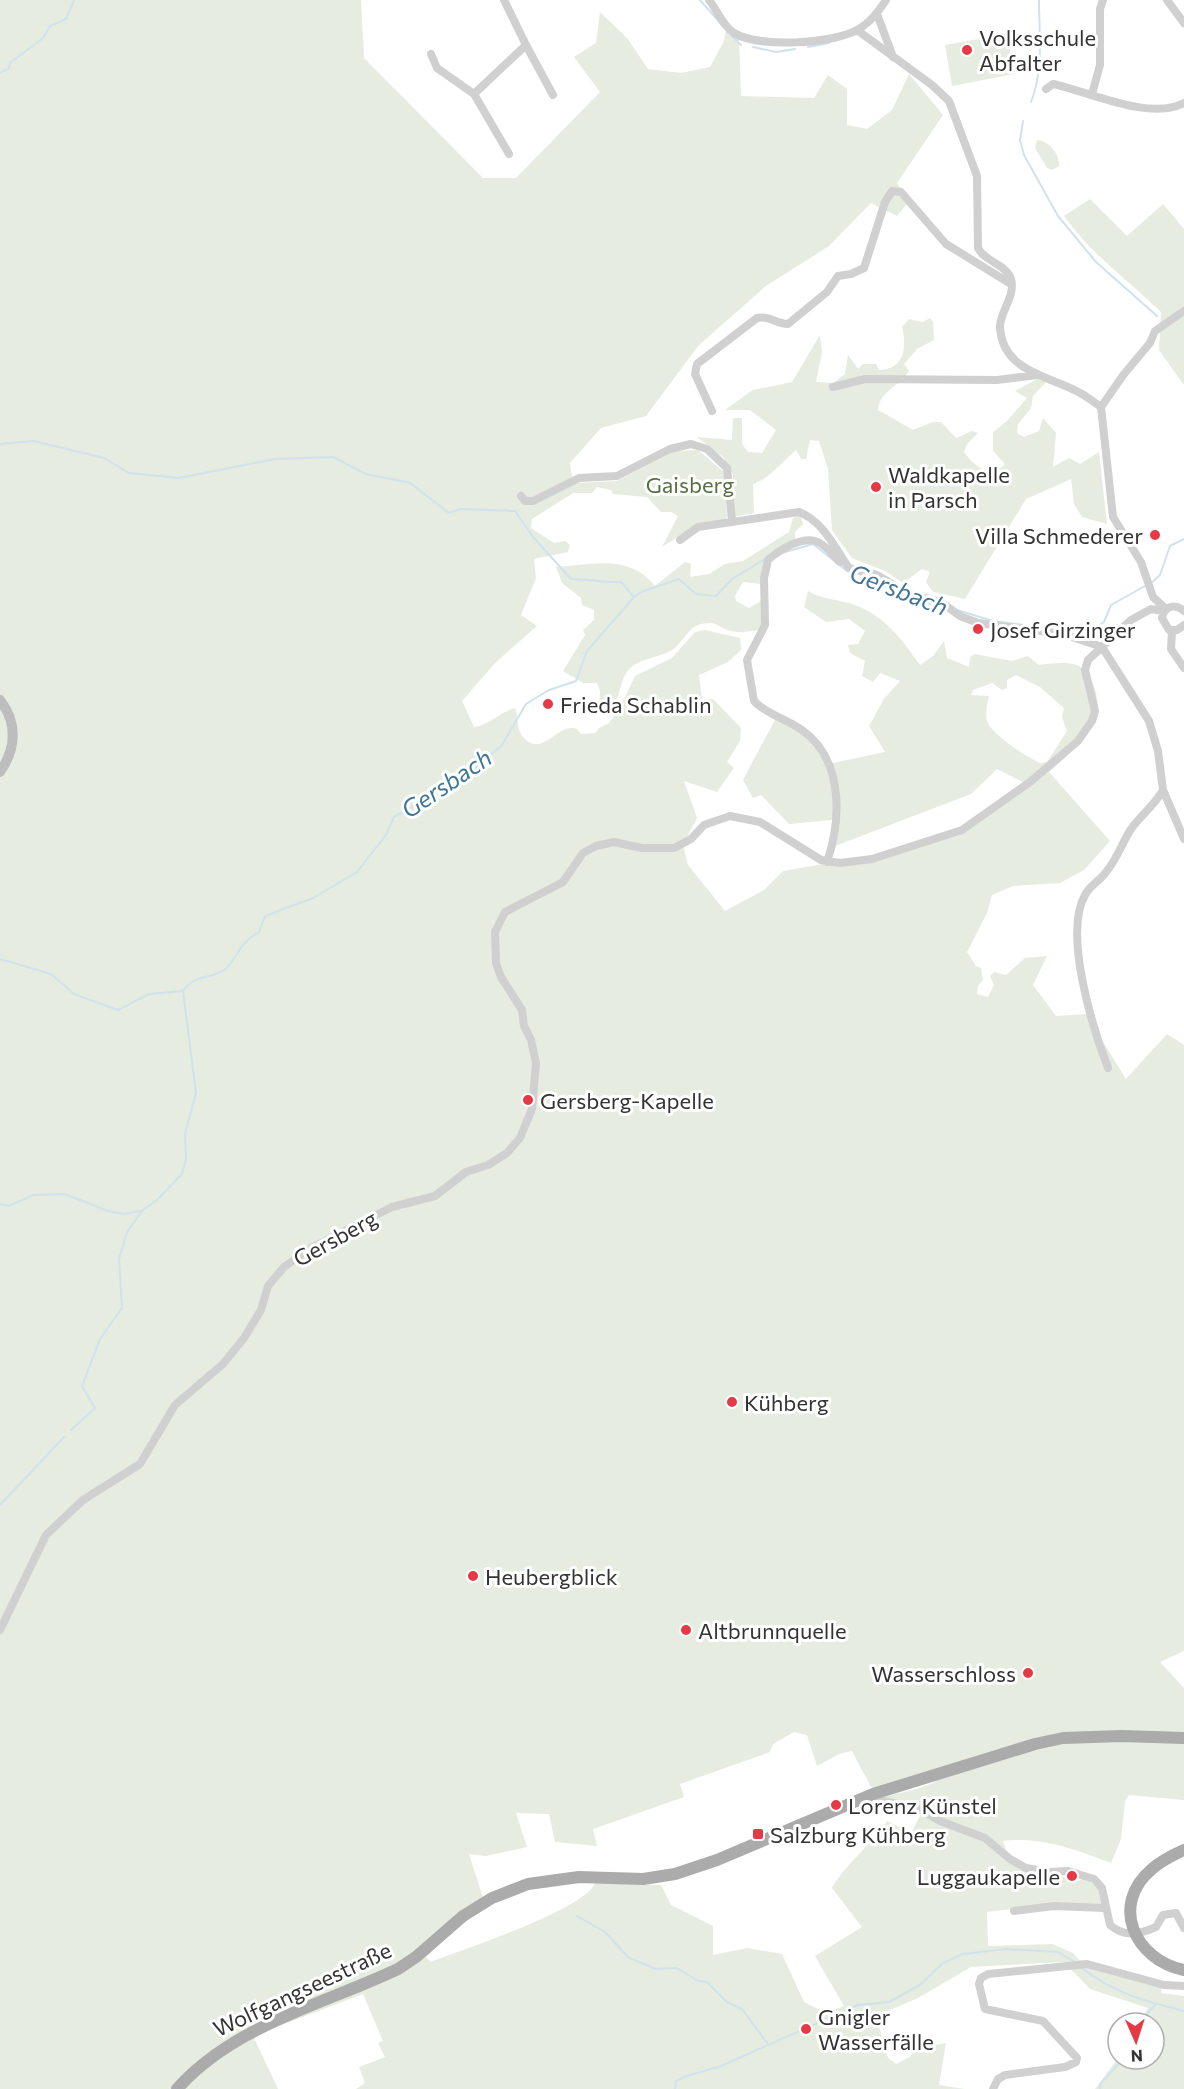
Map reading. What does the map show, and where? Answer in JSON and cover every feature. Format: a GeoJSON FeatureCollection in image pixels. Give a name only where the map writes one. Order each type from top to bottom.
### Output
{"type":"FeatureCollection","features":[{"type":"Feature","properties":{"kind":"main road"},"geometry":{"type":"LineString","coordinates":[[0,700],[10,715],[14,732],[11,748],[0,772]]}},
{"type":"Feature","properties":{"kind":"main road","name":"Wolfgangseestraße"},"geometry":{"type":"LineString","coordinates":[[177,2089],[203,2062],[230,2044],[398,1969],[416,1957],[463,1916],[492,1898],[528,1884],[579,1877],[643,1880],[675,1874],[717,1860],[873,1794],[982,1759],[1064,1738],[1122,1736],[1184,1738]]}},
{"type":"Feature","properties":{"kind":"main road"},"geometry":{"type":"LineString","coordinates":[[1184,1850],[1151,1869],[1141,1881],[1131,1910],[1134,1934],[1145,1951],[1157,1961],[1184,1970]]}},
{"type":"Feature","properties":{"kind":"street"},"geometry":{"type":"LineString","coordinates":[[504,0],[553,95]]}},
{"type":"Feature","properties":{"kind":"street"},"geometry":{"type":"LineString","coordinates":[[709,0],[734,33],[762,42],[805,42],[857,30],[877,14],[886,0]]}},
{"type":"Feature","properties":{"kind":"street"},"geometry":{"type":"LineString","coordinates":[[1092,94],[1100,65],[1100,9],[1103,0]]}},
{"type":"Feature","properties":{"kind":"street"},"geometry":{"type":"LineString","coordinates":[[1167,0],[1184,23]]}},
{"type":"Feature","properties":{"kind":"street"},"geometry":{"type":"LineString","coordinates":[[877,14],[893,57]]}},
{"type":"Feature","properties":{"kind":"street"},"geometry":{"type":"LineString","coordinates":[[857,30],[944,94],[953,108],[977,176],[978,248],[984,257],[1005,270],[1011,284],[1008,303],[1000,319],[1005,349],[1016,361],[1037,375],[1082,393],[1101,407]]}},
{"type":"Feature","properties":{"kind":"street"},"geometry":{"type":"LineString","coordinates":[[474,94],[526,45]]}},
{"type":"Feature","properties":{"kind":"street"},"geometry":{"type":"LineString","coordinates":[[431,54],[437,68],[474,94],[509,154]]}},
{"type":"Feature","properties":{"kind":"street"},"geometry":{"type":"LineString","coordinates":[[1046,89],[1053,84],[1153,110],[1184,104]]}},
{"type":"Feature","properties":{"kind":"street"},"geometry":{"type":"LineString","coordinates":[[712,411],[695,374],[697,364],[757,318],[767,317],[780,324],[788,324],[826,292],[838,276],[851,274],[864,268],[885,202],[892,191],[901,192],[946,244],[1011,284]]}},
{"type":"Feature","properties":{"kind":"street"},"geometry":{"type":"LineString","coordinates":[[1165,610],[1155,601],[1140,562],[1113,517],[1101,407],[1150,343],[1155,331],[1184,311]]}},
{"type":"Feature","properties":{"kind":"street"},"geometry":{"type":"LineString","coordinates":[[834,387],[865,379],[997,380],[1037,375]]}},
{"type":"Feature","properties":{"kind":"street"},"geometry":{"type":"LineString","coordinates":[[521,496],[525,501],[533,501],[584,477],[617,476],[670,448],[690,444],[707,448],[728,470],[732,521]]}},
{"type":"Feature","properties":{"kind":"street"},"geometry":{"type":"LineString","coordinates":[[680,540],[698,527],[799,512],[812,519],[824,530],[849,568]]}},
{"type":"Feature","properties":{"kind":"street"},"geometry":{"type":"LineString","coordinates":[[1184,611],[1174,606],[1165,610],[1153,609],[1139,615],[1124,626],[1102,647],[1086,664],[1095,705],[1092,721],[1078,741],[1039,776],[962,830],[872,859],[827,862],[832,846],[835,821],[834,778],[830,763],[813,738],[757,704],[753,695],[747,660],[765,625],[764,578],[768,560],[776,553],[797,543],[816,541],[849,568],[872,574],[904,592],[944,604],[978,624],[1063,634],[1102,647],[1149,721],[1158,751],[1163,790],[1184,839]]}},
{"type":"Feature","properties":{"kind":"street"},"geometry":{"type":"LineString","coordinates":[[1165,610],[1162,622],[1166,628],[1172,631],[1184,626]]}},
{"type":"Feature","properties":{"kind":"street"},"geometry":{"type":"LineString","coordinates":[[1172,631],[1171,649],[1184,668]]}},
{"type":"Feature","properties":{"kind":"street"},"geometry":{"type":"LineString","coordinates":[[1108,1068],[1098,1047],[1089,1013],[1077,920],[1088,890],[1105,875],[1132,828],[1154,806],[1163,790]]}},
{"type":"Feature","properties":{"kind":"street","name":"Gersberg"},"geometry":{"type":"LineString","coordinates":[[0,1630],[46,1534],[83,1500],[140,1464],[175,1405],[223,1364],[244,1338],[261,1310],[268,1286],[284,1267],[306,1251],[392,1208],[435,1196],[466,1172],[488,1165],[507,1153],[520,1138],[532,1109],[535,1054],[524,1026],[519,1002],[498,970],[495,939],[497,925],[505,912],[569,877],[583,853],[596,846],[614,842],[642,848],[674,848],[691,840],[704,825],[730,816],[760,822],[811,855],[827,862]]}},
{"type":"Feature","properties":{"kind":"street"},"geometry":{"type":"LineString","coordinates":[[873,1794],[880,1800],[921,1809],[940,1821],[985,1838],[1026,1868],[1048,1872],[1068,1870],[1094,1879],[1102,1888],[1110,1924],[1115,1929],[1134,1934],[1156,1927],[1163,1915],[1176,1913],[1184,1928]]}},
{"type":"Feature","properties":{"kind":"street"},"geometry":{"type":"LineString","coordinates":[[1014,1911],[1054,1906],[1105,1908]]}},
{"type":"Feature","properties":{"kind":"street"},"geometry":{"type":"LineString","coordinates":[[993,2089],[998,2079],[1005,2075],[1065,2067],[1076,2062],[1077,2058],[1043,2021],[985,2009],[979,1984],[981,1978],[988,1974],[1087,1964],[1164,1985],[1184,1986]]}},
{"type":"Feature","properties":{"kind":"green space","name":"Gaisberg"},"geometry":{"type":"Polygon","coordinates":[[[0,0],[361,0],[364,58],[483,178],[516,178],[600,92],[574,57],[596,43],[600,12],[627,38],[648,69],[681,73],[710,67],[724,41],[726,29],[739,39],[741,96],[814,98],[828,75],[847,89],[847,125],[867,129],[892,110],[909,74],[943,115],[897,183],[909,201],[897,216],[871,203],[829,246],[766,286],[698,346],[646,416],[601,428],[570,463],[573,483],[617,481],[674,451],[698,450],[725,473],[727,521],[692,528],[662,547],[678,516],[671,512],[661,512],[647,497],[613,494],[611,490],[597,487],[592,493],[573,493],[532,519],[531,528],[554,543],[565,541],[570,545],[568,552],[534,559],[536,578],[521,615],[537,626],[496,662],[462,701],[474,727],[515,708],[520,732],[532,743],[545,742],[570,728],[577,729],[581,734],[595,733],[609,723],[620,708],[635,676],[672,658],[695,632],[705,630],[740,638],[741,650],[728,662],[699,675],[702,699],[713,699],[741,728],[740,741],[727,762],[734,768],[717,792],[684,781],[697,818],[683,845],[688,865],[725,911],[764,890],[783,871],[823,864],[847,864],[957,836],[1025,783],[997,769],[971,794],[835,846],[832,820],[789,824],[761,795],[753,798],[743,780],[776,718],[792,726],[806,737],[828,764],[885,752],[869,726],[884,699],[900,681],[880,673],[873,682],[862,676],[865,661],[850,653],[848,645],[858,644],[865,631],[849,619],[826,622],[804,607],[808,591],[860,607],[871,613],[897,635],[920,665],[933,656],[944,641],[947,658],[969,667],[970,657],[975,654],[1012,661],[1028,656],[1039,665],[1068,663],[1088,673],[1097,697],[1098,710],[1095,720],[1080,742],[1049,772],[1110,841],[1084,870],[1060,883],[1013,886],[992,895],[987,913],[967,952],[976,966],[981,968],[983,980],[978,986],[977,994],[988,997],[994,985],[990,976],[994,972],[1006,975],[1025,958],[1047,956],[1033,985],[1056,1016],[1086,1014],[1126,1079],[1167,1034],[1184,1045],[1184,1651],[1160,1662],[1184,1688],[1184,1733],[1064,1733],[876,1789],[871,1787],[852,1751],[839,1754],[817,1766],[807,1735],[794,1732],[773,1744],[770,1752],[680,1784],[684,1797],[593,1829],[597,1846],[555,1842],[549,1814],[516,1813],[527,1847],[486,1856],[469,1854],[486,1907],[454,1930],[426,1957],[431,1962],[521,1928],[570,1905],[587,1893],[595,1883],[661,1885],[671,1905],[713,1926],[713,1955],[747,1948],[782,1954],[804,2002],[826,2013],[844,2006],[815,1956],[862,1927],[832,1888],[844,1870],[887,1821],[911,1833],[924,1808],[881,1798],[924,1786],[948,1774],[1048,1745],[1119,1739],[1184,1743],[1184,1800],[1129,1795],[1125,1801],[1121,1839],[1111,1863],[1044,1842],[1003,1841],[1010,1862],[1078,1881],[1085,1878],[1098,1888],[1103,1905],[1053,1904],[987,1912],[988,1946],[1052,1944],[1073,1953],[1084,1965],[1162,1986],[1161,1993],[1184,1996],[1184,2089],[1095,2089],[1108,2071],[1166,2071],[1166,2011],[1146,2011],[1148,2008],[1090,1989],[1064,1962],[971,1967],[918,1998],[876,2016],[888,2058],[896,2064],[910,2057],[915,2049],[946,2043],[939,2085],[965,2089],[356,2089],[365,2083],[359,2067],[385,2057],[378,2043],[383,2041],[363,1994],[253,2036],[278,2089],[0,2089],[0,0]],[[1016,675],[1007,680],[1007,688],[1002,690],[992,683],[973,690],[971,695],[989,696],[986,715],[989,725],[1005,741],[1040,763],[1047,762],[1067,731],[1062,717],[1064,708],[1040,687],[1016,675]]]}},
{"type":"Feature","properties":{"kind":"green space"},"geometry":{"type":"Polygon","coordinates":[[[1007,34],[1014,74],[952,86],[945,45],[1007,34]]]}},
{"type":"Feature","properties":{"kind":"green space"},"geometry":{"type":"Polygon","coordinates":[[[1037,140],[1053,149],[1058,157],[1059,166],[1052,170],[1047,168],[1035,148],[1037,140]]]}},
{"type":"Feature","properties":{"kind":"green space"},"geometry":{"type":"Polygon","coordinates":[[[1090,199],[1127,236],[1163,204],[1184,229],[1184,385],[1159,350],[1161,312],[1098,255],[1064,216],[1090,199]]]}},
{"type":"Feature","properties":{"kind":"green space"},"geometry":{"type":"Polygon","coordinates":[[[930,318],[933,322],[934,340],[917,349],[904,364],[909,371],[882,398],[878,410],[913,430],[933,422],[941,422],[956,438],[972,431],[978,433],[967,444],[964,452],[978,466],[994,471],[1005,464],[993,451],[993,432],[1007,421],[1027,398],[1015,391],[1039,378],[1046,382],[1033,396],[1031,408],[1018,424],[1017,433],[1024,437],[1039,431],[1043,418],[1056,433],[1053,467],[1069,458],[1080,464],[1099,452],[1107,524],[1082,517],[1074,504],[1071,479],[1026,499],[965,599],[933,592],[926,582],[930,572],[922,569],[903,583],[885,571],[852,558],[832,530],[828,469],[819,441],[810,440],[806,459],[801,459],[796,450],[770,474],[753,484],[754,513],[733,517],[733,475],[724,458],[697,437],[732,440],[733,418],[742,418],[742,444],[748,452],[762,453],[776,430],[750,410],[725,410],[753,390],[792,382],[820,335],[822,352],[816,382],[833,383],[845,374],[848,355],[858,369],[863,364],[876,364],[879,370],[894,366],[902,356],[904,349],[902,327],[909,319],[923,322],[930,318]]]}},
{"type":"Feature","properties":{"kind":"green space"},"geometry":{"type":"Polygon","coordinates":[[[800,515],[803,524],[795,532],[795,540],[777,550],[761,584],[743,582],[735,596],[736,601],[749,608],[761,601],[761,629],[738,632],[729,631],[712,623],[697,625],[672,650],[639,662],[630,668],[614,705],[602,713],[599,709],[600,691],[597,683],[583,683],[563,671],[585,635],[583,630],[594,620],[594,610],[582,605],[581,598],[562,583],[556,567],[597,563],[622,565],[645,576],[655,586],[685,562],[691,564],[690,577],[709,574],[725,564],[743,561],[789,532],[793,518],[800,515]]]}},
{"type":"Feature","properties":{"kind":"waterway"},"geometry":{"type":"LineString","coordinates":[[0,73],[9,68],[10,63],[43,38],[50,26],[66,19],[74,0]]}},
{"type":"Feature","properties":{"kind":"waterway"},"geometry":{"type":"LineString","coordinates":[[700,0],[722,25]]}},
{"type":"Feature","properties":{"kind":"waterway"},"geometry":{"type":"LineString","coordinates":[[1031,102],[1038,77],[1039,0]]}},
{"type":"Feature","properties":{"kind":"waterway"},"geometry":{"type":"LineString","coordinates":[[732,36],[741,45]]}},
{"type":"Feature","properties":{"kind":"waterway"},"geometry":{"type":"LineString","coordinates":[[808,47],[829,43]]}},
{"type":"Feature","properties":{"kind":"waterway"},"geometry":{"type":"LineString","coordinates":[[753,47],[776,52],[795,49]]}},
{"type":"Feature","properties":{"kind":"waterway"},"geometry":{"type":"LineString","coordinates":[[1023,121],[1020,140],[1024,155],[1058,216],[1096,262],[1157,316]]}},
{"type":"Feature","properties":{"kind":"waterway"},"geometry":{"type":"LineString","coordinates":[[0,444],[34,441],[104,458],[129,473],[179,478],[275,459],[333,457],[366,474],[410,483],[449,513],[460,509],[515,511],[533,537],[571,579],[621,582],[634,597]]}},
{"type":"Feature","properties":{"kind":"waterway","name":"Gersbach"},"geometry":{"type":"LineString","coordinates":[[1151,583],[1160,575],[1170,546],[1184,539]]}},
{"type":"Feature","properties":{"kind":"waterway","name":"Gersbach"},"geometry":{"type":"LineString","coordinates":[[782,553],[813,544],[847,571],[874,578],[911,599],[943,607]]}},
{"type":"Feature","properties":{"kind":"waterway","name":"Gersbach"},"geometry":{"type":"LineString","coordinates":[[71,1430],[95,1408],[82,1386],[100,1339],[122,1308],[119,1259],[127,1232],[142,1211],[158,1199],[182,1174],[186,1159],[185,1134],[196,1093],[183,991],[192,982],[228,967],[241,947],[259,932],[265,916],[313,898],[357,872],[386,835],[394,817],[418,804],[450,781],[473,770],[502,745],[526,704],[549,690],[576,681],[587,651],[634,597],[641,592],[679,579],[696,594],[716,596],[732,579],[765,559]]}},
{"type":"Feature","properties":{"kind":"waterway","name":"Gersbach"},"geometry":{"type":"LineString","coordinates":[[1063,630],[1086,631],[1095,628],[1104,622],[1111,605],[1145,586]]}},
{"type":"Feature","properties":{"kind":"waterway","name":"Gersbach"},"geometry":{"type":"LineString","coordinates":[[957,610],[993,621],[1039,627]]}},
{"type":"Feature","properties":{"kind":"waterway"},"geometry":{"type":"LineString","coordinates":[[0,959],[51,974],[74,994],[118,1010],[149,994],[183,991]]}},
{"type":"Feature","properties":{"kind":"waterway"},"geometry":{"type":"LineString","coordinates":[[0,1204],[9,1206],[33,1195],[65,1194],[108,1211],[123,1214],[141,1211]]}},
{"type":"Feature","properties":{"kind":"waterway","name":"Gersbach"},"geometry":{"type":"LineString","coordinates":[[0,1505],[64,1437]]}},
{"type":"Feature","properties":{"kind":"waterway"},"geometry":{"type":"LineString","coordinates":[[577,1916],[605,1932],[628,1957],[655,1969],[677,1968],[698,1981],[707,1982],[727,2002],[742,2009],[768,2044]]}},
{"type":"Feature","properties":{"kind":"waterway"},"geometry":{"type":"LineString","coordinates":[[675,2089],[676,2081],[684,2077],[721,2066],[858,2005],[889,2002],[920,1985],[943,1963],[963,1954],[1006,1949],[1058,1952],[1075,1962]]}},
{"type":"Feature","properties":{"kind":"waterway"},"geometry":{"type":"LineString","coordinates":[[1082,1968],[1117,1990],[1184,2011]]}},
{"type":"Feature","properties":{"kind":"waterway"},"geometry":{"type":"LineString","coordinates":[[1150,2011],[1155,2005]]}},
{"type":"Feature","properties":{"kind":"waterway"},"geometry":{"type":"LineString","coordinates":[[1100,2089],[1101,2083],[1112,2071]]}},
{"type":"Feature","properties":{"kind":"place","name":"Volksschule Abfalter"},"geometry":{"type":"Point","coordinates":[967,50]}},
{"type":"Feature","properties":{"kind":"place","name":"Waldkapelle in Parsch"},"geometry":{"type":"Point","coordinates":[876,487]}},
{"type":"Feature","properties":{"kind":"place","name":"Villa Schmederer"},"geometry":{"type":"Point","coordinates":[1155,535]}},
{"type":"Feature","properties":{"kind":"place","name":"Josef Girzinger"},"geometry":{"type":"Point","coordinates":[978,629]}},
{"type":"Feature","properties":{"kind":"place","name":"Frieda Schablin"},"geometry":{"type":"Point","coordinates":[548,704]}},
{"type":"Feature","properties":{"kind":"place","name":"Gersberg-Kapelle"},"geometry":{"type":"Point","coordinates":[528,1100]}},
{"type":"Feature","properties":{"kind":"place","name":"Kühberg"},"geometry":{"type":"Point","coordinates":[732,1402]}},
{"type":"Feature","properties":{"kind":"place","name":"Heubergblick"},"geometry":{"type":"Point","coordinates":[473,1576]}},
{"type":"Feature","properties":{"kind":"place","name":"Altbrunnquelle"},"geometry":{"type":"Point","coordinates":[686,1630]}},
{"type":"Feature","properties":{"kind":"place","name":"Wasserschloss"},"geometry":{"type":"Point","coordinates":[1028,1673]}},
{"type":"Feature","properties":{"kind":"place","name":"Lorenz Künstel"},"geometry":{"type":"Point","coordinates":[836,1805]}},
{"type":"Feature","properties":{"kind":"place","name":"Salzburg Kühberg"},"geometry":{"type":"Point","coordinates":[758,1834]}},
{"type":"Feature","properties":{"kind":"place","name":"Luggaukapelle"},"geometry":{"type":"Point","coordinates":[1072,1876]}},
{"type":"Feature","properties":{"kind":"place","name":"Gnigler Wasserfälle"},"geometry":{"type":"Point","coordinates":[806,2029]}}]}
